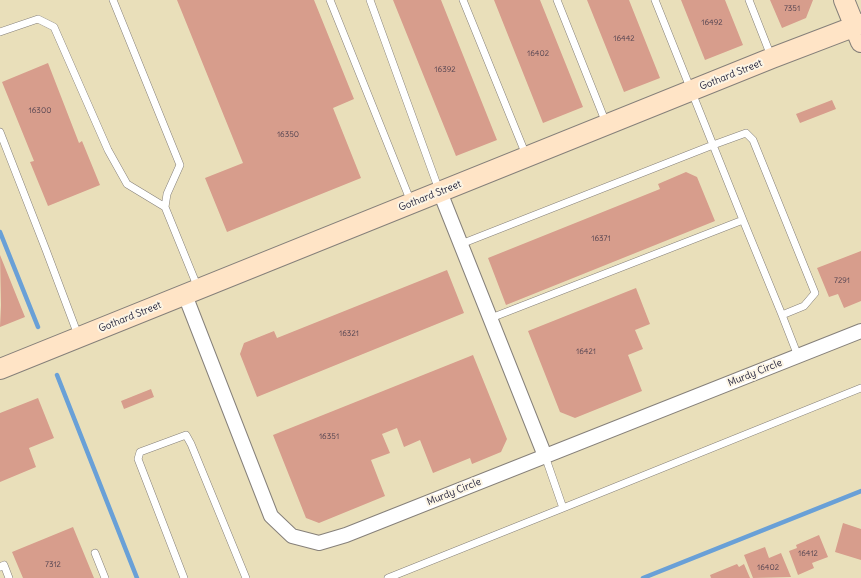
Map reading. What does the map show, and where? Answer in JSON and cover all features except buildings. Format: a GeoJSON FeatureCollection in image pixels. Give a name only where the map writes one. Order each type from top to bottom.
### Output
{"type":"FeatureCollection","features":[{"type":"Feature","properties":{"kind":"street"},"geometry":{"type":"LineString","coordinates":[[844,0],[859,31]]}},
{"type":"Feature","properties":{"kind":"street","name":"Gothard Street"},"geometry":{"type":"LineString","coordinates":[[0,369],[772,58],[859,31]]}},
{"type":"Feature","properties":{"kind":"street"},"geometry":{"type":"LineString","coordinates":[[440,192],[545,456]]}},
{"type":"Feature","properties":{"kind":"street","name":"Murdy Circle"},"geometry":{"type":"LineString","coordinates":[[192,292],[271,516],[292,536],[320,543],[346,535],[861,331]]}},
{"type":"Feature","properties":{"kind":"lane"},"geometry":{"type":"LineString","coordinates":[[113,0],[180,165],[167,194],[165,207],[192,292]]}},
{"type":"Feature","properties":{"kind":"lane"},"geometry":{"type":"LineString","coordinates":[[330,0],[412,204]]}},
{"type":"Feature","properties":{"kind":"lane"},"geometry":{"type":"LineString","coordinates":[[370,0],[440,192]]}},
{"type":"Feature","properties":{"kind":"lane"},"geometry":{"type":"LineString","coordinates":[[463,0],[526,157]]}},
{"type":"Feature","properties":{"kind":"lane"},"geometry":{"type":"LineString","coordinates":[[557,0],[607,125]]}},
{"type":"Feature","properties":{"kind":"lane"},"geometry":{"type":"LineString","coordinates":[[655,0],[798,356]]}},
{"type":"Feature","properties":{"kind":"lane"},"geometry":{"type":"LineString","coordinates":[[749,0],[772,58]]}},
{"type":"Feature","properties":{"kind":"lane"},"geometry":{"type":"LineString","coordinates":[[0,32],[38,19],[54,27],[108,150],[127,184],[165,207]]}},
{"type":"Feature","properties":{"kind":"lane"},"geometry":{"type":"LineString","coordinates":[[0,132],[46,250],[78,338]]}},
{"type":"Feature","properties":{"kind":"lane"},"geometry":{"type":"LineString","coordinates":[[461,244],[746,133],[753,140],[815,293],[804,306],[782,315]]}},
{"type":"Feature","properties":{"kind":"lane"},"geometry":{"type":"LineString","coordinates":[[491,318],[743,220]]}},
{"type":"Feature","properties":{"kind":"lane"},"geometry":{"type":"LineString","coordinates":[[388,578],[861,388]]}},
{"type":"Feature","properties":{"kind":"lane"},"geometry":{"type":"LineString","coordinates":[[184,578],[138,459],[140,452],[186,435],[246,578]]}},
{"type":"Feature","properties":{"kind":"lane"},"geometry":{"type":"LineString","coordinates":[[545,456],[562,508]]}},
{"type":"Feature","properties":{"kind":"lane"},"geometry":{"type":"LineString","coordinates":[[95,553],[105,578]]}},
{"type":"Feature","properties":{"kind":"lane"},"geometry":{"type":"LineString","coordinates":[[0,567],[4,565],[9,578]]}},
{"type":"Feature","properties":{"kind":"waterway"},"geometry":{"type":"LineString","coordinates":[[0,232],[38,327]]}},
{"type":"Feature","properties":{"kind":"waterway"},"geometry":{"type":"LineString","coordinates":[[57,375],[137,578]]}},
{"type":"Feature","properties":{"kind":"waterway"},"geometry":{"type":"LineString","coordinates":[[643,578],[861,491]]}}]}
